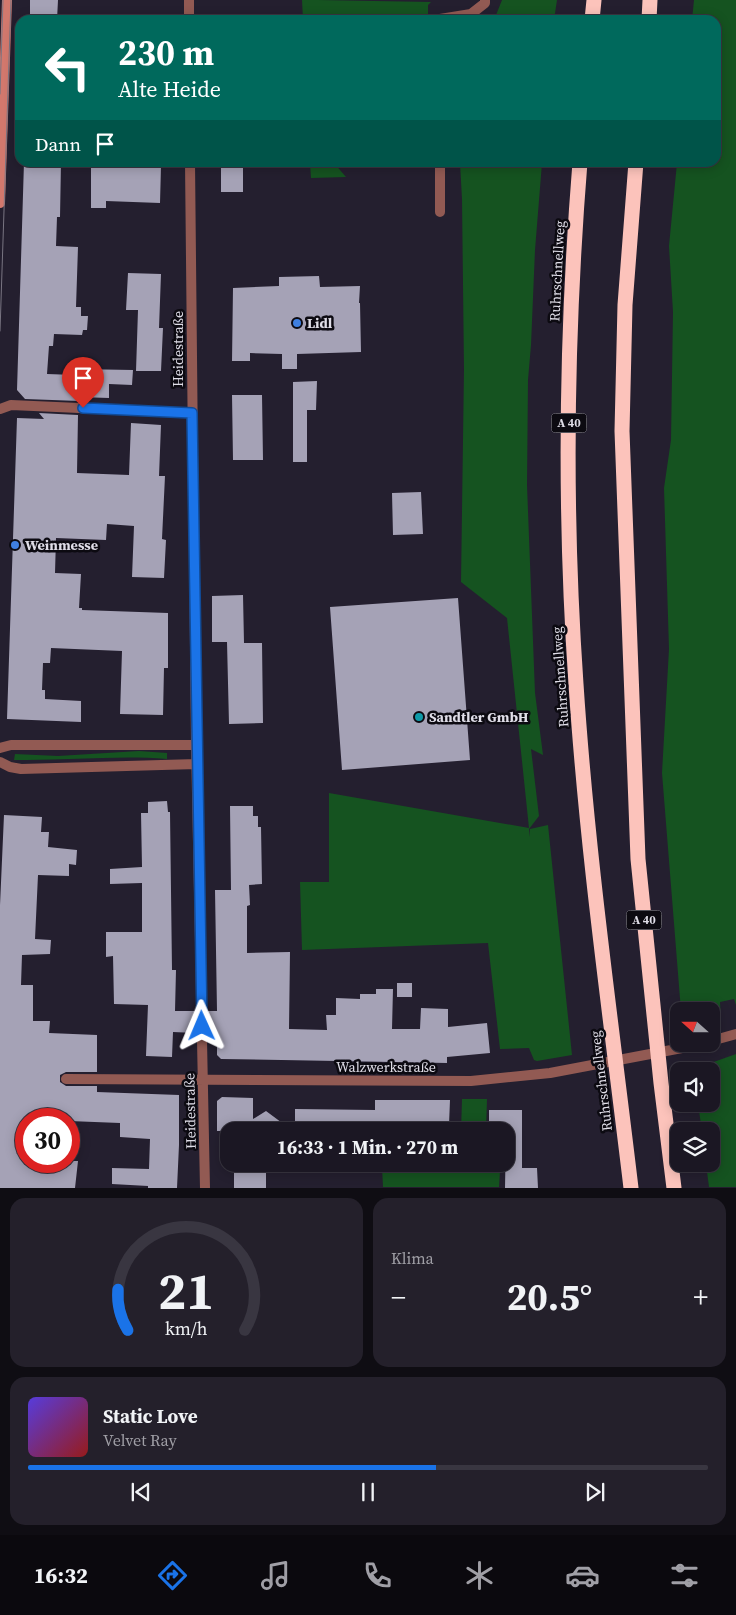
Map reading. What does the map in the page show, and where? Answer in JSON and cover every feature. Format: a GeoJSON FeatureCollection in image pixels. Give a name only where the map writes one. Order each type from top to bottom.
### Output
{"type":"FeatureCollection","features":[{"type":"Feature","properties":{"kind":"highway"},"geometry":{"type":"LineString","coordinates":[[592,15],[594,0]]}},
{"type":"Feature","properties":{"kind":"highway"},"geometry":{"type":"LineString","coordinates":[[649,15],[650,0]]}},
{"type":"Feature","properties":{"kind":"highway","name":"Ruhrschnellweg"},"geometry":{"type":"LineString","coordinates":[[580,167],[571,313],[568,519],[575,674],[587,816],[630,1188]]}},
{"type":"Feature","properties":{"kind":"highway","name":"A 40"},"geometry":{"type":"LineString","coordinates":[[636,167],[625,305],[622,431],[638,850],[661,1083],[674,1188]]}},
{"type":"Feature","properties":{"kind":"main road"},"geometry":{"type":"LineString","coordinates":[[0,203],[7,0]]}},
{"type":"Feature","properties":{"kind":"street"},"geometry":{"type":"LineString","coordinates":[[189,0],[189,15]]}},
{"type":"Feature","properties":{"kind":"street"},"geometry":{"type":"LineString","coordinates":[[465,15],[471,14],[485,3],[485,0]]}},
{"type":"Feature","properties":{"kind":"street","name":"Heidestraße"},"geometry":{"type":"LineString","coordinates":[[190,167],[196,745],[204,1188]]}},
{"type":"Feature","properties":{"kind":"street"},"geometry":{"type":"LineString","coordinates":[[440,167],[440,212]]}},
{"type":"Feature","properties":{"kind":"street"},"geometry":{"type":"LineString","coordinates":[[0,409],[11,405],[192,413]]}},
{"type":"Feature","properties":{"kind":"street"},"geometry":{"type":"LineString","coordinates":[[0,748],[11,745],[196,745]]}},
{"type":"Feature","properties":{"kind":"street"},"geometry":{"type":"LineString","coordinates":[[0,762],[10,767],[21,769],[197,764]]}},
{"type":"Feature","properties":{"kind":"street"},"geometry":{"type":"LineString","coordinates":[[720,1038],[736,1034]]}},
{"type":"Feature","properties":{"kind":"street","name":"Walzwerkstraße"},"geometry":{"type":"LineString","coordinates":[[66,1079],[471,1081],[533,1075],[670,1050]]}},
{"type":"Feature","properties":{"kind":"green space"},"geometry":{"type":"Polygon","coordinates":[[[302,0],[431,2],[428,5],[428,15],[303,15],[302,0]]]}},
{"type":"Feature","properties":{"kind":"green space"},"geometry":{"type":"Polygon","coordinates":[[[502,0],[557,0],[555,15],[496,15],[502,0]]]}},
{"type":"Feature","properties":{"kind":"green space"},"geometry":{"type":"Polygon","coordinates":[[[694,0],[736,0],[736,1005],[734,999],[720,1002],[680,1002],[662,773],[669,649],[664,488],[671,440],[673,312],[669,246],[677,167],[721,167],[721,15],[692,15],[694,0]]]}},
{"type":"Feature","properties":{"kind":"green space"},"geometry":{"type":"Polygon","coordinates":[[[310,167],[337,167],[346,177],[311,178],[310,167]]]}},
{"type":"Feature","properties":{"kind":"green space"},"geometry":{"type":"Polygon","coordinates":[[[460,167],[542,167],[528,380],[527,485],[535,693],[543,755],[531,749],[539,816],[529,829],[530,837],[530,829],[548,825],[572,1055],[537,1061],[534,1060],[529,1048],[500,1049],[488,943],[302,950],[300,882],[329,882],[329,793],[529,828],[507,618],[461,582],[464,369],[460,167]]]}},
{"type":"Feature","properties":{"kind":"green space"},"geometry":{"type":"Polygon","coordinates":[[[139,751],[167,753],[167,759],[14,760],[15,754],[58,756],[139,751]]]}},
{"type":"Feature","properties":{"kind":"green space"},"geometry":{"type":"Polygon","coordinates":[[[736,1054],[736,1187],[709,1187],[707,1172],[720,1172],[720,1122],[701,1122],[699,1112],[720,1112],[720,1062],[714,1062],[736,1054]]]}},
{"type":"Feature","properties":{"kind":"green space"},"geometry":{"type":"Polygon","coordinates":[[[462,1099],[487,1099],[486,1122],[461,1122],[462,1099]]]}},
{"type":"Feature","properties":{"kind":"green space"},"geometry":{"type":"Polygon","coordinates":[[[382,1172],[500,1172],[499,1187],[383,1187],[382,1172]]]}},
{"type":"Feature","properties":{"kind":"building"},"geometry":{"type":"Polygon","coordinates":[[[30,0],[58,0],[57,15],[30,15],[30,0]]]}},
{"type":"Feature","properties":{"kind":"building"},"geometry":{"type":"Polygon","coordinates":[[[24,167],[61,167],[60,217],[57,217],[56,246],[78,247],[76,307],[81,307],[81,316],[88,316],[87,330],[83,330],[82,335],[54,334],[53,346],[49,346],[47,374],[75,375],[76,369],[133,370],[132,385],[109,384],[109,398],[79,397],[79,401],[25,399],[17,390],[24,167]]]}},
{"type":"Feature","properties":{"kind":"building"},"geometry":{"type":"Polygon","coordinates":[[[91,167],[161,167],[160,203],[106,201],[106,208],[91,208],[91,167]]]}},
{"type":"Feature","properties":{"kind":"building"},"geometry":{"type":"Polygon","coordinates":[[[221,167],[243,167],[243,192],[221,192],[221,167]]]}},
{"type":"Feature","properties":{"kind":"building"},"geometry":{"type":"Polygon","coordinates":[[[128,273],[161,274],[159,328],[163,328],[161,371],[136,371],[138,310],[126,310],[128,273]]]}},
{"type":"Feature","properties":{"kind":"building","name":"Lidl"},"geometry":{"type":"Polygon","coordinates":[[[319,276],[320,287],[360,286],[361,352],[297,354],[297,369],[282,369],[282,354],[250,353],[250,361],[232,361],[233,288],[279,286],[279,277],[319,276]]]}},
{"type":"Feature","properties":{"kind":"building"},"geometry":{"type":"Polygon","coordinates":[[[317,381],[316,410],[307,410],[307,462],[293,462],[293,382],[317,381]]]}},
{"type":"Feature","properties":{"kind":"building"},"geometry":{"type":"Polygon","coordinates":[[[232,395],[262,395],[263,460],[233,460],[232,395]]]}},
{"type":"Feature","properties":{"kind":"building"},"geometry":{"type":"Polygon","coordinates":[[[39,413],[78,415],[77,473],[129,475],[131,423],[161,425],[159,476],[165,476],[162,539],[166,540],[164,578],[132,577],[134,526],[107,524],[106,540],[56,538],[55,573],[81,574],[79,608],[82,608],[82,610],[168,613],[168,668],[164,668],[163,715],[120,714],[122,651],[51,648],[50,663],[43,663],[42,690],[45,690],[45,699],[81,701],[81,722],[7,719],[17,418],[44,419],[39,413]]]}},
{"type":"Feature","properties":{"kind":"building"},"geometry":{"type":"Polygon","coordinates":[[[421,492],[423,534],[393,535],[392,493],[421,492]]]}},
{"type":"Feature","properties":{"kind":"building"},"geometry":{"type":"Polygon","coordinates":[[[243,595],[244,643],[262,643],[263,723],[229,724],[227,642],[212,642],[212,596],[243,595]]]}},
{"type":"Feature","properties":{"kind":"building","name":"Sandtler GmbH"},"geometry":{"type":"Polygon","coordinates":[[[458,598],[470,760],[342,770],[330,607],[458,598]]]}},
{"type":"Feature","properties":{"kind":"building"},"geometry":{"type":"Polygon","coordinates":[[[167,801],[168,812],[170,812],[172,970],[176,970],[175,1011],[195,1011],[195,1033],[173,1032],[172,1057],[146,1056],[148,1005],[114,1004],[113,956],[106,957],[106,932],[142,932],[142,883],[110,884],[110,869],[142,867],[141,813],[148,813],[148,802],[167,801]]]}},
{"type":"Feature","properties":{"kind":"building"},"geometry":{"type":"Polygon","coordinates":[[[230,806],[253,806],[253,816],[258,816],[258,827],[261,827],[262,884],[249,885],[250,905],[247,906],[247,953],[290,952],[289,1029],[327,1030],[326,1015],[336,1015],[336,998],[360,999],[360,994],[376,994],[376,989],[393,989],[392,1029],[420,1029],[421,1008],[448,1009],[448,1027],[487,1023],[490,1053],[447,1057],[447,1063],[221,1059],[217,1055],[217,1033],[209,1033],[208,1011],[217,1011],[215,890],[231,890],[230,806]]]}},
{"type":"Feature","properties":{"kind":"building"},"geometry":{"type":"Polygon","coordinates":[[[4,815],[42,817],[41,832],[49,832],[48,847],[77,850],[76,865],[69,864],[69,876],[38,875],[35,939],[51,940],[50,954],[22,955],[21,985],[33,985],[33,1021],[50,1021],[49,1033],[97,1035],[97,1072],[66,1072],[60,1075],[60,1082],[66,1086],[97,1086],[97,1092],[179,1095],[177,1188],[148,1188],[148,1186],[112,1184],[112,1168],[149,1169],[150,1139],[120,1137],[120,1123],[80,1121],[80,1108],[15,1108],[15,1173],[77,1173],[75,1188],[0,1188],[0,905],[4,815]]]}},
{"type":"Feature","properties":{"kind":"building"},"geometry":{"type":"Polygon","coordinates":[[[397,983],[412,983],[412,997],[397,997],[397,983]]]}},
{"type":"Feature","properties":{"kind":"building"},"geometry":{"type":"Polygon","coordinates":[[[222,1097],[253,1098],[253,1119],[266,1111],[281,1122],[220,1122],[220,1131],[217,1131],[217,1101],[222,1097]]]}},
{"type":"Feature","properties":{"kind":"building"},"geometry":{"type":"Polygon","coordinates":[[[375,1100],[450,1100],[449,1122],[295,1122],[295,1109],[375,1110],[375,1100]]]}},
{"type":"Feature","properties":{"kind":"building"},"geometry":{"type":"Polygon","coordinates":[[[489,1110],[522,1110],[522,1168],[537,1168],[538,1188],[505,1188],[505,1172],[515,1172],[515,1122],[489,1122],[489,1110]]]}},
{"type":"Feature","properties":{"kind":"building"},"geometry":{"type":"Polygon","coordinates":[[[234,1172],[266,1172],[266,1188],[234,1188],[234,1172]]]}},
{"type":"Feature","properties":{"kind":"tram line"},"geometry":{"type":"LineString","coordinates":[[0,94],[3,0]]}},
{"type":"Feature","properties":{"kind":"tram line"},"geometry":{"type":"LineString","coordinates":[[0,331],[11,0]]}},
{"type":"Feature","properties":{"kind":"place","name":"Lidl"},"geometry":{"type":"Point","coordinates":[297,323]}},
{"type":"Feature","properties":{"kind":"place","name":"Weinmesse"},"geometry":{"type":"Point","coordinates":[15,545]}},
{"type":"Feature","properties":{"kind":"place","name":"Sandtler GmbH"},"geometry":{"type":"Point","coordinates":[419,717]}},
{"type":"Feature","properties":{"kind":"route"},"geometry":{"type":"LineString","coordinates":[[83,408],[192,413],[202,1026]]}}]}
